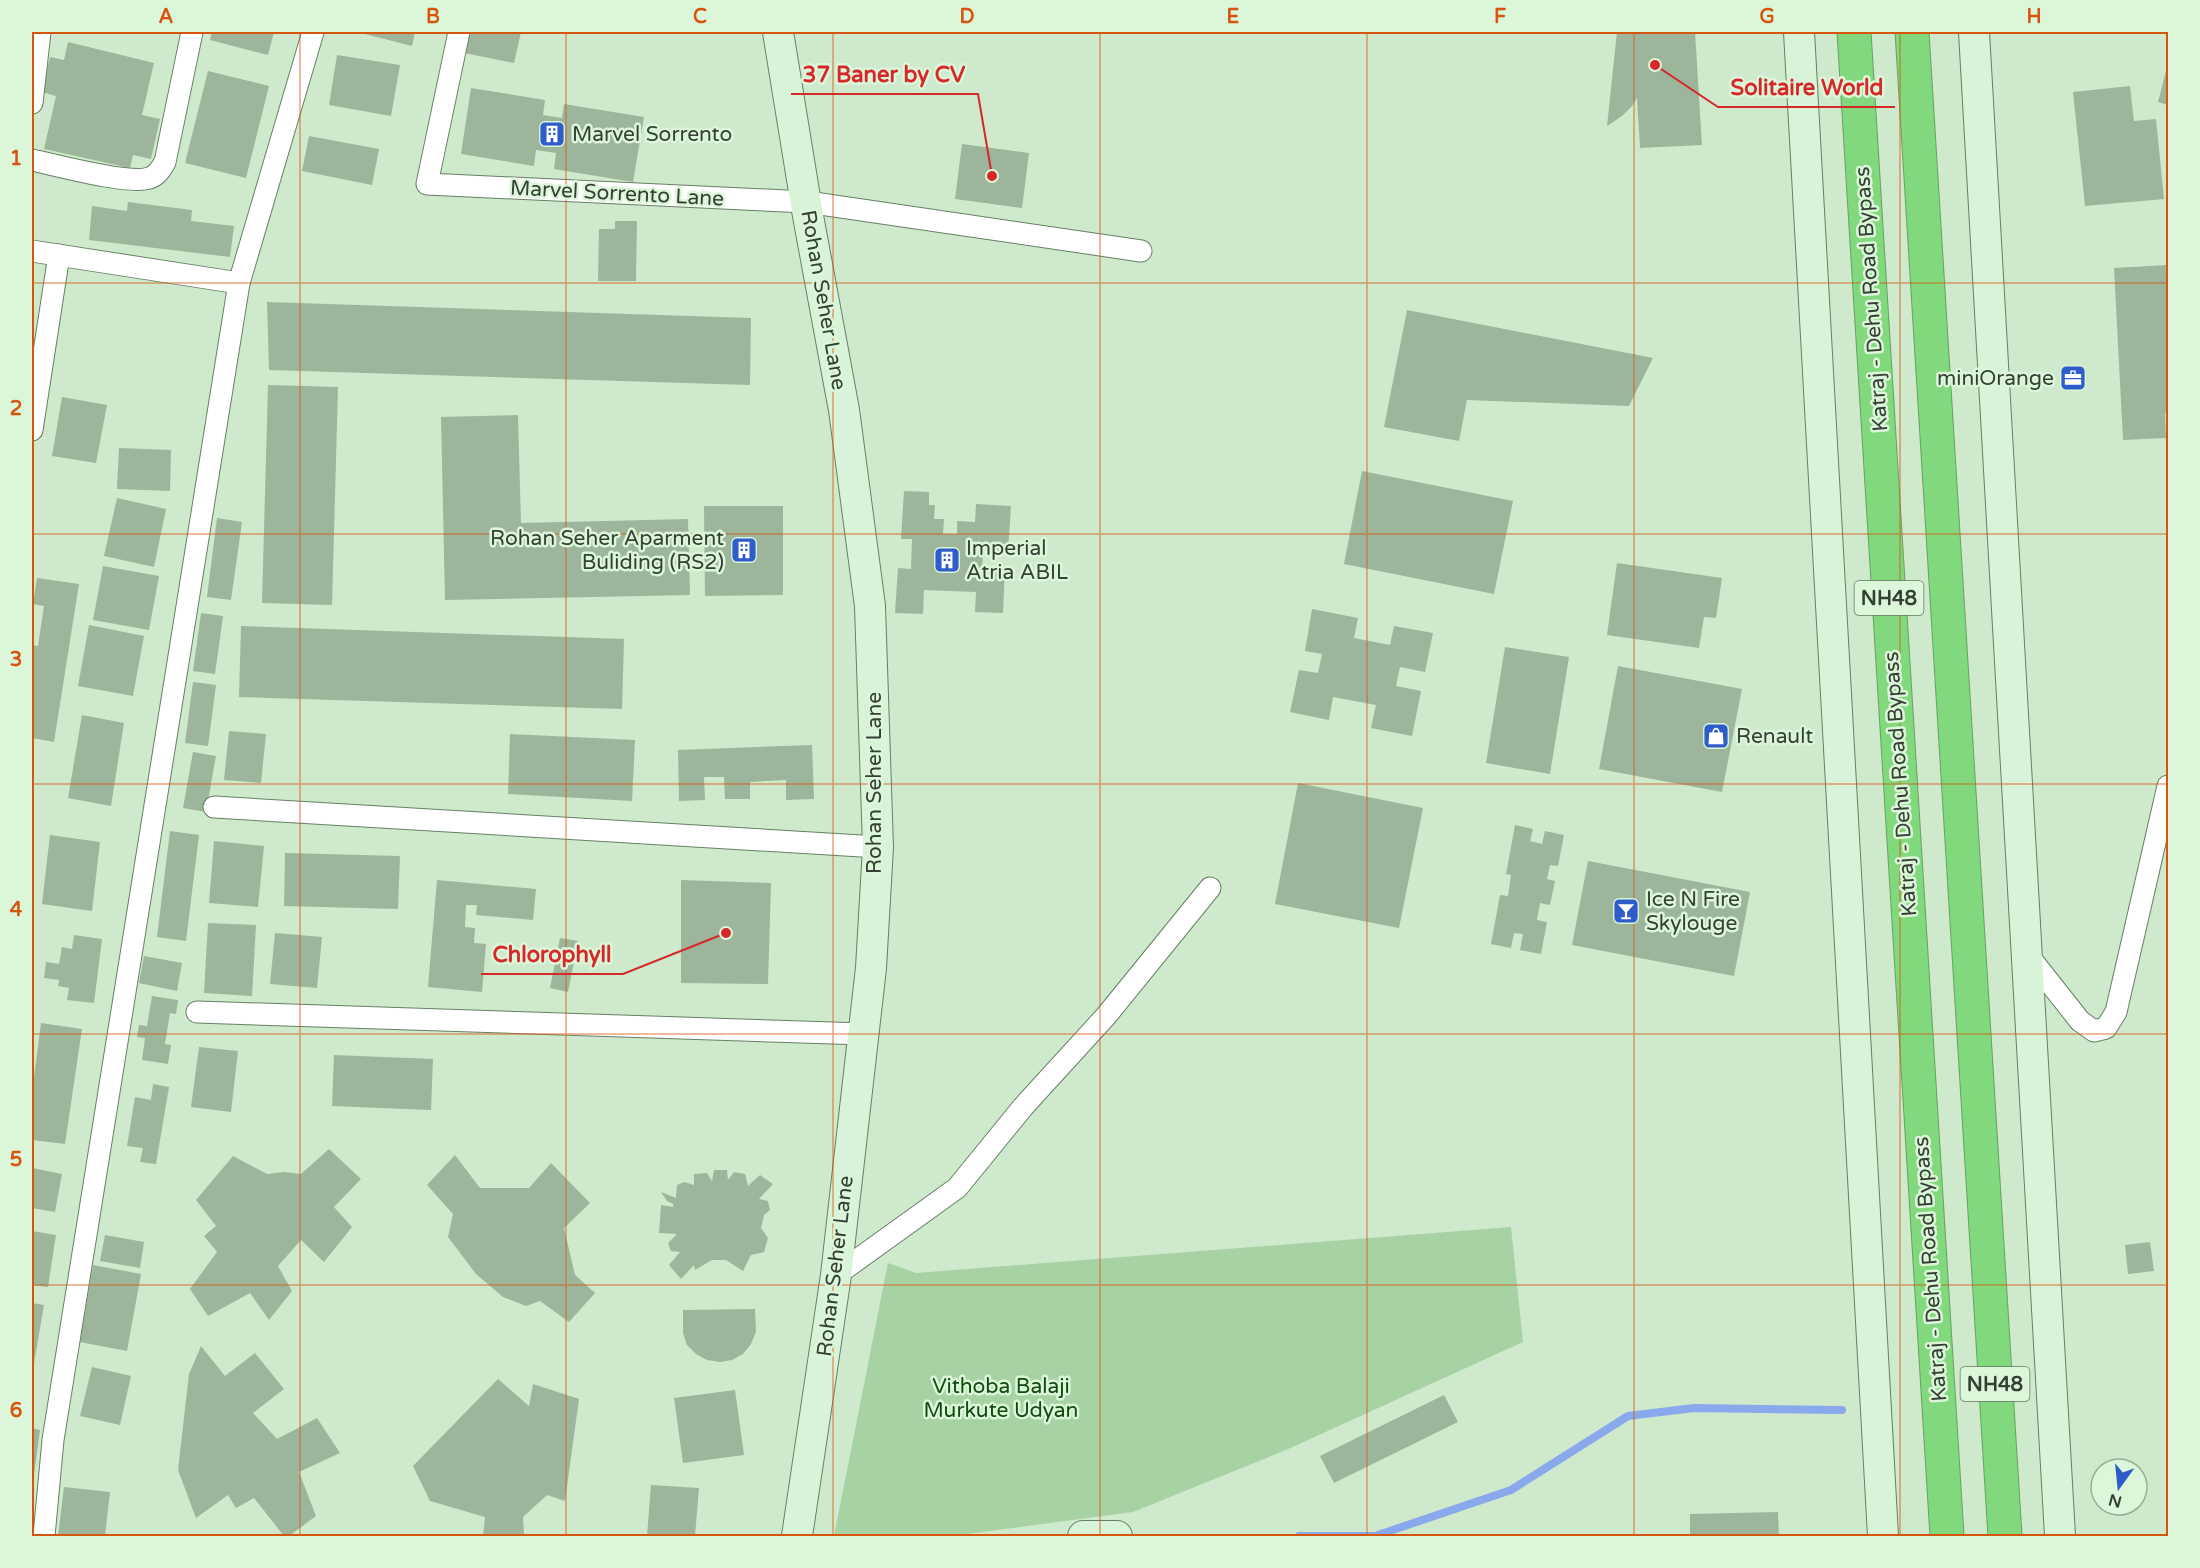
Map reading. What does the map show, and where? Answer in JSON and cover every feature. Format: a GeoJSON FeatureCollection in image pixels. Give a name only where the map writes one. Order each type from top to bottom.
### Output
{"type":"FeatureCollection","features":[{"type":"Feature","properties":{"kind":"highway","name":"Katraj - Dehu Road Bypass"},"geometry":{"type":"LineString","coordinates":[[1854,32],[1947,1536]]}},
{"type":"Feature","properties":{"kind":"highway","name":"NH48"},"geometry":{"type":"LineString","coordinates":[[1912,32],[2005,1536]]}},
{"type":"Feature","properties":{"kind":"street"},"geometry":{"type":"LineString","coordinates":[[32,103],[40,32]]}},
{"type":"Feature","properties":{"kind":"street"},"geometry":{"type":"LineString","coordinates":[[32,160],[132,180],[150,178],[160,172],[165,162],[192,32]]}},
{"type":"Feature","properties":{"kind":"street"},"geometry":{"type":"LineString","coordinates":[[44,1536],[53,1440],[128,984],[238,283],[313,32]]}},
{"type":"Feature","properties":{"kind":"street","name":"Marvel Sorrento Lane"},"geometry":{"type":"LineString","coordinates":[[459,32],[427,184],[807,202],[1141,251]]}},
{"type":"Feature","properties":{"kind":"street","name":"Rohan Seher Lane"},"geometry":{"type":"LineString","coordinates":[[778,32],[844,410],[872,622],[878,847],[864,1034],[836,1275],[797,1536]]}},
{"type":"Feature","properties":{"kind":"street"},"geometry":{"type":"LineString","coordinates":[[1799,32],[1883,1536]]}},
{"type":"Feature","properties":{"kind":"street"},"geometry":{"type":"LineString","coordinates":[[1974,32],[2060,1536]]}},
{"type":"Feature","properties":{"kind":"street"},"geometry":{"type":"LineString","coordinates":[[32,251],[238,283]]}},
{"type":"Feature","properties":{"kind":"street"},"geometry":{"type":"LineString","coordinates":[[32,430],[59,255]]}},
{"type":"Feature","properties":{"kind":"street"},"geometry":{"type":"LineString","coordinates":[[2027,954],[2080,1021],[2094,1031],[2106,1028],[2116,1012],[2169,786]]}},
{"type":"Feature","properties":{"kind":"street"},"geometry":{"type":"LineString","coordinates":[[214,807],[878,847]]}},
{"type":"Feature","properties":{"kind":"street"},"geometry":{"type":"LineString","coordinates":[[836,1275],[957,1188],[1023,1107],[1106,1016],[1210,888]]}},
{"type":"Feature","properties":{"kind":"street"},"geometry":{"type":"LineString","coordinates":[[197,1012],[864,1034]]}},
{"type":"Feature","properties":{"kind":"street"},"geometry":{"type":"LineString","coordinates":[[1083,1536],[1117,1536]]}},
{"type":"Feature","properties":{"kind":"green space","name":"Vithoba Balaji Murkute Udyan"},"geometry":{"type":"Polygon","coordinates":[[[1511,1227],[1523,1342],[1286,1450],[1133,1512],[952,1536],[834,1536],[888,1263],[916,1273],[1511,1227]]]}},
{"type":"Feature","properties":{"kind":"building"},"geometry":{"type":"Polygon","coordinates":[[[212,32],[274,32],[268,55],[210,40],[212,32]]]}},
{"type":"Feature","properties":{"kind":"building"},"geometry":{"type":"Polygon","coordinates":[[[357,32],[415,32],[412,46],[357,32]]]}},
{"type":"Feature","properties":{"kind":"building"},"geometry":{"type":"Polygon","coordinates":[[[469,32],[521,32],[514,63],[464,53],[469,32]]]}},
{"type":"Feature","properties":{"kind":"building"},"geometry":{"type":"Polygon","coordinates":[[[1617,32],[1695,32],[1702,145],[1640,148],[1637,98],[1622,116],[1607,126],[1617,32]]]}},
{"type":"Feature","properties":{"kind":"building"},"geometry":{"type":"Polygon","coordinates":[[[68,42],[154,63],[142,115],[160,119],[151,159],[133,155],[130,168],[44,149],[56,96],[42,92],[50,57],[64,60],[68,42]]]}},
{"type":"Feature","properties":{"kind":"building"},"geometry":{"type":"Polygon","coordinates":[[[337,55],[400,65],[391,116],[329,105],[337,55]]]}},
{"type":"Feature","properties":{"kind":"building"},"geometry":{"type":"Polygon","coordinates":[[[2168,63],[2168,105],[2158,102],[2168,63]]]}},
{"type":"Feature","properties":{"kind":"building"},"geometry":{"type":"Polygon","coordinates":[[[208,71],[269,86],[246,178],[185,163],[208,71]]]}},
{"type":"Feature","properties":{"kind":"building"},"geometry":{"type":"Polygon","coordinates":[[[2130,86],[2134,121],[2156,119],[2164,199],[2085,206],[2073,92],[2130,86]]]}},
{"type":"Feature","properties":{"kind":"building","name":"Marvel Sorrento"},"geometry":{"type":"Polygon","coordinates":[[[471,88],[545,100],[543,115],[562,118],[564,104],[644,117],[633,182],[554,169],[556,153],[536,150],[534,166],[461,154],[471,88]]]}},
{"type":"Feature","properties":{"kind":"building"},"geometry":{"type":"Polygon","coordinates":[[[309,136],[379,149],[372,185],[302,171],[309,136]]]}},
{"type":"Feature","properties":{"kind":"building"},"geometry":{"type":"Polygon","coordinates":[[[962,144],[1029,153],[1022,208],[955,199],[962,144]]]}},
{"type":"Feature","properties":{"kind":"building"},"geometry":{"type":"Polygon","coordinates":[[[128,202],[192,210],[191,221],[234,226],[230,257],[89,240],[92,206],[127,211],[128,202]]]}},
{"type":"Feature","properties":{"kind":"building"},"geometry":{"type":"Polygon","coordinates":[[[615,221],[637,221],[636,281],[598,281],[599,229],[615,229],[615,221]]]}},
{"type":"Feature","properties":{"kind":"building"},"geometry":{"type":"Polygon","coordinates":[[[2168,265],[2166,438],[2123,440],[2114,268],[2168,265]]]}},
{"type":"Feature","properties":{"kind":"building"},"geometry":{"type":"Polygon","coordinates":[[[267,302],[751,318],[750,385],[269,370],[267,302]]]}},
{"type":"Feature","properties":{"kind":"building"},"geometry":{"type":"Polygon","coordinates":[[[1407,310],[1653,358],[1629,406],[1467,400],[1459,441],[1384,427],[1407,310]]]}},
{"type":"Feature","properties":{"kind":"building"},"geometry":{"type":"Polygon","coordinates":[[[268,385],[338,387],[332,605],[262,603],[268,385]]]}},
{"type":"Feature","properties":{"kind":"building"},"geometry":{"type":"Polygon","coordinates":[[[62,397],[107,405],[96,463],[52,456],[62,397]]]}},
{"type":"Feature","properties":{"kind":"building"},"geometry":{"type":"Polygon","coordinates":[[[518,415],[521,523],[688,519],[690,595],[445,600],[441,417],[518,415]]]}},
{"type":"Feature","properties":{"kind":"building"},"geometry":{"type":"Polygon","coordinates":[[[119,448],[171,450],[170,491],[117,489],[119,448]]]}},
{"type":"Feature","properties":{"kind":"building"},"geometry":{"type":"Polygon","coordinates":[[[1362,471],[1513,501],[1494,594],[1344,564],[1362,471]]]}},
{"type":"Feature","properties":{"kind":"building","name":"Imperial Atria ABIL"},"geometry":{"type":"Polygon","coordinates":[[[904,491],[929,492],[929,505],[935,505],[934,519],[944,519],[943,534],[957,534],[957,521],[975,522],[976,504],[1011,506],[1008,552],[983,551],[982,568],[1005,569],[1003,613],[975,612],[976,592],[924,590],[923,614],[895,613],[898,568],[911,569],[912,539],[901,539],[904,491]]]}},
{"type":"Feature","properties":{"kind":"building"},"geometry":{"type":"Polygon","coordinates":[[[117,498],[166,509],[154,567],[104,556],[117,498]]]}},
{"type":"Feature","properties":{"kind":"building","name":"Rohan Seher Aparment Buliding (RS2)"},"geometry":{"type":"Polygon","coordinates":[[[704,506],[783,506],[783,595],[705,596],[704,506]]]}},
{"type":"Feature","properties":{"kind":"building"},"geometry":{"type":"Polygon","coordinates":[[[217,518],[242,522],[231,600],[207,597],[217,518]]]}},
{"type":"Feature","properties":{"kind":"building"},"geometry":{"type":"Polygon","coordinates":[[[1617,563],[1722,578],[1716,618],[1704,617],[1699,648],[1607,635],[1617,563]]]}},
{"type":"Feature","properties":{"kind":"building"},"geometry":{"type":"Polygon","coordinates":[[[103,566],[159,576],[149,630],[93,620],[103,566]]]}},
{"type":"Feature","properties":{"kind":"building"},"geometry":{"type":"Polygon","coordinates":[[[37,578],[79,584],[54,742],[32,738],[32,645],[38,646],[44,606],[33,604],[37,578]]]}},
{"type":"Feature","properties":{"kind":"building"},"geometry":{"type":"Polygon","coordinates":[[[1312,609],[1358,618],[1354,638],[1390,645],[1394,626],[1433,633],[1425,672],[1400,667],[1396,686],[1421,691],[1412,736],[1371,728],[1376,705],[1333,697],[1329,720],[1290,712],[1299,670],[1318,673],[1322,654],[1305,651],[1312,609]]]}},
{"type":"Feature","properties":{"kind":"building"},"geometry":{"type":"Polygon","coordinates":[[[201,613],[223,616],[215,674],[193,671],[201,613]]]}},
{"type":"Feature","properties":{"kind":"building"},"geometry":{"type":"Polygon","coordinates":[[[89,625],[144,636],[133,696],[78,686],[89,625]]]}},
{"type":"Feature","properties":{"kind":"building"},"geometry":{"type":"Polygon","coordinates":[[[241,626],[624,639],[622,709],[239,697],[241,626]]]}},
{"type":"Feature","properties":{"kind":"building"},"geometry":{"type":"Polygon","coordinates":[[[1505,647],[1569,657],[1550,774],[1486,763],[1505,647]]]}},
{"type":"Feature","properties":{"kind":"building"},"geometry":{"type":"Polygon","coordinates":[[[1618,666],[1742,689],[1722,792],[1599,769],[1618,666]]]}},
{"type":"Feature","properties":{"kind":"building"},"geometry":{"type":"Polygon","coordinates":[[[193,682],[216,685],[208,746],[185,743],[193,682]]]}},
{"type":"Feature","properties":{"kind":"building"},"geometry":{"type":"Polygon","coordinates":[[[82,715],[124,723],[111,806],[68,798],[82,715]]]}},
{"type":"Feature","properties":{"kind":"building"},"geometry":{"type":"Polygon","coordinates":[[[229,731],[266,734],[261,783],[224,780],[229,731]]]}},
{"type":"Feature","properties":{"kind":"building"},"geometry":{"type":"Polygon","coordinates":[[[510,734],[635,740],[632,801],[508,794],[510,734]]]}},
{"type":"Feature","properties":{"kind":"building"},"geometry":{"type":"Polygon","coordinates":[[[812,745],[814,799],[786,800],[786,780],[750,782],[750,799],[725,799],[724,777],[704,777],[705,800],[679,801],[678,750],[812,745]]]}},
{"type":"Feature","properties":{"kind":"building"},"geometry":{"type":"Polygon","coordinates":[[[193,752],[216,756],[206,812],[183,808],[193,752]]]}},
{"type":"Feature","properties":{"kind":"building"},"geometry":{"type":"Polygon","coordinates":[[[1298,783],[1423,808],[1399,928],[1275,904],[1298,783]]]}},
{"type":"Feature","properties":{"kind":"building"},"geometry":{"type":"Polygon","coordinates":[[[1515,825],[1533,829],[1530,841],[1542,844],[1545,831],[1564,835],[1558,866],[1550,865],[1547,879],[1555,881],[1550,905],[1540,903],[1537,920],[1547,922],[1541,954],[1520,950],[1523,934],[1514,933],[1511,948],[1491,944],[1500,895],[1508,896],[1511,875],[1506,874],[1515,825]]]}},
{"type":"Feature","properties":{"kind":"building"},"geometry":{"type":"Polygon","coordinates":[[[170,831],[199,835],[186,941],[157,937],[170,831]]]}},
{"type":"Feature","properties":{"kind":"building"},"geometry":{"type":"Polygon","coordinates":[[[50,835],[100,842],[92,911],[42,904],[50,835]]]}},
{"type":"Feature","properties":{"kind":"building"},"geometry":{"type":"Polygon","coordinates":[[[214,841],[264,846],[258,907],[209,903],[214,841]]]}},
{"type":"Feature","properties":{"kind":"building"},"geometry":{"type":"Polygon","coordinates":[[[285,853],[400,856],[398,909],[284,906],[285,853]]]}},
{"type":"Feature","properties":{"kind":"building"},"geometry":{"type":"Polygon","coordinates":[[[1588,861],[1750,892],[1734,976],[1572,945],[1588,861]]]}},
{"type":"Feature","properties":{"kind":"building"},"geometry":{"type":"Polygon","coordinates":[[[437,880],[536,889],[533,920],[476,915],[477,905],[466,905],[465,927],[475,928],[474,943],[486,944],[482,992],[428,987],[437,880]]]}},
{"type":"Feature","properties":{"kind":"building"},"geometry":{"type":"Polygon","coordinates":[[[681,880],[771,883],[768,984],[681,983],[681,880]]]}},
{"type":"Feature","properties":{"kind":"building"},"geometry":{"type":"Polygon","coordinates":[[[208,923],[256,925],[252,996],[204,993],[208,923]]]}},
{"type":"Feature","properties":{"kind":"building"},"geometry":{"type":"Polygon","coordinates":[[[275,933],[322,937],[317,988],[270,984],[275,933]]]}},
{"type":"Feature","properties":{"kind":"building"},"geometry":{"type":"Polygon","coordinates":[[[74,935],[102,939],[94,1003],[67,1000],[69,988],[58,986],[59,980],[44,978],[46,962],[59,964],[62,947],[72,949],[74,935]]]}},
{"type":"Feature","properties":{"kind":"building"},"geometry":{"type":"Polygon","coordinates":[[[560,938],[578,941],[568,992],[550,988],[560,938]]]}},
{"type":"Feature","properties":{"kind":"building"},"geometry":{"type":"Polygon","coordinates":[[[144,956],[182,963],[177,991],[139,983],[144,956]]]}},
{"type":"Feature","properties":{"kind":"building"},"geometry":{"type":"Polygon","coordinates":[[[152,996],[178,1000],[176,1014],[170,1013],[165,1044],[171,1045],[168,1064],[142,1060],[145,1038],[137,1037],[139,1025],[147,1026],[152,996]]]}},
{"type":"Feature","properties":{"kind":"building"},"geometry":{"type":"Polygon","coordinates":[[[41,1023],[82,1029],[65,1144],[32,1140],[32,1093],[41,1023]]]}},
{"type":"Feature","properties":{"kind":"building"},"geometry":{"type":"Polygon","coordinates":[[[199,1047],[238,1051],[231,1112],[191,1107],[199,1047]]]}},
{"type":"Feature","properties":{"kind":"building"},"geometry":{"type":"Polygon","coordinates":[[[334,1055],[433,1059],[431,1110],[332,1106],[334,1055]]]}},
{"type":"Feature","properties":{"kind":"building"},"geometry":{"type":"Polygon","coordinates":[[[153,1084],[169,1087],[156,1164],[140,1162],[143,1148],[127,1146],[135,1097],[151,1100],[153,1084]]]}},
{"type":"Feature","properties":{"kind":"building"},"geometry":{"type":"Polygon","coordinates":[[[329,1149],[361,1179],[334,1207],[352,1227],[324,1262],[301,1240],[278,1266],[292,1291],[269,1320],[250,1293],[208,1316],[190,1289],[217,1252],[204,1236],[216,1226],[196,1200],[233,1156],[267,1174],[284,1172],[301,1174],[329,1149]]]}},
{"type":"Feature","properties":{"kind":"building"},"geometry":{"type":"Polygon","coordinates":[[[455,1155],[480,1188],[529,1188],[551,1163],[590,1203],[564,1228],[575,1275],[595,1293],[569,1322],[540,1301],[526,1306],[503,1297],[476,1274],[448,1237],[453,1214],[427,1185],[455,1155]]]}},
{"type":"Feature","properties":{"kind":"building"},"geometry":{"type":"Polygon","coordinates":[[[32,1168],[62,1174],[55,1212],[32,1208],[32,1168]]]}},
{"type":"Feature","properties":{"kind":"building"},"geometry":{"type":"Polygon","coordinates":[[[714,1170],[727,1170],[728,1180],[734,1172],[745,1174],[748,1186],[760,1175],[773,1184],[759,1199],[768,1201],[770,1210],[764,1215],[761,1228],[768,1238],[764,1252],[751,1255],[743,1271],[726,1260],[712,1260],[695,1270],[694,1265],[681,1279],[669,1265],[680,1252],[671,1251],[668,1243],[677,1234],[659,1233],[661,1205],[673,1207],[673,1204],[667,1201],[661,1192],[676,1198],[677,1185],[684,1182],[694,1185],[694,1174],[707,1173],[712,1181],[714,1170]]]}},
{"type":"Feature","properties":{"kind":"building"},"geometry":{"type":"Polygon","coordinates":[[[32,1231],[56,1235],[48,1287],[32,1285],[32,1231]]]}},
{"type":"Feature","properties":{"kind":"building"},"geometry":{"type":"Polygon","coordinates":[[[105,1235],[144,1242],[140,1268],[100,1261],[105,1235]]]}},
{"type":"Feature","properties":{"kind":"building"},"geometry":{"type":"Polygon","coordinates":[[[2150,1242],[2154,1271],[2128,1274],[2125,1245],[2150,1242]]]}},
{"type":"Feature","properties":{"kind":"building"},"geometry":{"type":"Polygon","coordinates":[[[93,1265],[141,1274],[127,1351],[80,1342],[93,1265]]]}},
{"type":"Feature","properties":{"kind":"building"},"geometry":{"type":"Polygon","coordinates":[[[32,1303],[44,1305],[33,1369],[32,1369],[32,1303]]]}},
{"type":"Feature","properties":{"kind":"building"},"geometry":{"type":"Polygon","coordinates":[[[755,1309],[756,1332],[751,1344],[743,1354],[732,1360],[720,1362],[707,1360],[687,1345],[683,1333],[683,1310],[755,1309]]]}},
{"type":"Feature","properties":{"kind":"building"},"geometry":{"type":"Polygon","coordinates":[[[201,1346],[225,1376],[255,1353],[284,1389],[253,1413],[277,1439],[317,1418],[340,1453],[299,1472],[316,1516],[289,1536],[284,1536],[254,1498],[236,1508],[228,1495],[196,1518],[178,1470],[189,1374],[201,1346]]]}},
{"type":"Feature","properties":{"kind":"building"},"geometry":{"type":"Polygon","coordinates":[[[92,1367],[131,1376],[120,1425],[80,1416],[92,1367]]]}},
{"type":"Feature","properties":{"kind":"building"},"geometry":{"type":"Polygon","coordinates":[[[498,1379],[529,1406],[533,1384],[579,1399],[565,1501],[547,1495],[523,1517],[524,1536],[483,1536],[485,1517],[430,1501],[413,1466],[498,1379]]]}},
{"type":"Feature","properties":{"kind":"building"},"geometry":{"type":"Polygon","coordinates":[[[735,1390],[744,1455],[683,1463],[674,1398],[735,1390]]]}},
{"type":"Feature","properties":{"kind":"building"},"geometry":{"type":"Polygon","coordinates":[[[1444,1395],[1458,1422],[1334,1483],[1320,1456],[1444,1395]]]}},
{"type":"Feature","properties":{"kind":"building"},"geometry":{"type":"Polygon","coordinates":[[[32,1428],[40,1430],[33,1483],[32,1483],[32,1428]]]}},
{"type":"Feature","properties":{"kind":"building"},"geometry":{"type":"Polygon","coordinates":[[[651,1485],[699,1488],[695,1536],[647,1536],[651,1485]]]}},
{"type":"Feature","properties":{"kind":"building"},"geometry":{"type":"Polygon","coordinates":[[[64,1487],[110,1492],[105,1536],[58,1536],[64,1487]]]}},
{"type":"Feature","properties":{"kind":"building"},"geometry":{"type":"Polygon","coordinates":[[[1778,1512],[1779,1536],[1690,1536],[1690,1514],[1778,1512]]]}},
{"type":"Feature","properties":{"kind":"waterway"},"geometry":{"type":"LineString","coordinates":[[1299,1536],[1375,1536],[1511,1490],[1628,1416],[1694,1408],[1842,1410]]}},
{"type":"Feature","properties":{"kind":"place","name":"Solitaire World"},"geometry":{"type":"Point","coordinates":[1655,65]}},
{"type":"Feature","properties":{"kind":"place","name":"Marvel Sorrento"},"geometry":{"type":"Point","coordinates":[552,134]}},
{"type":"Feature","properties":{"kind":"place","name":"37 Baner by CV"},"geometry":{"type":"Point","coordinates":[992,176]}},
{"type":"Feature","properties":{"kind":"place","name":"miniOrange"},"geometry":{"type":"Point","coordinates":[2073,378]}},
{"type":"Feature","properties":{"kind":"place","name":"Rohan Seher Aparment Buliding (RS2)"},"geometry":{"type":"Point","coordinates":[744,550]}},
{"type":"Feature","properties":{"kind":"place","name":"Imperial Atria ABIL"},"geometry":{"type":"Point","coordinates":[947,560]}},
{"type":"Feature","properties":{"kind":"place","name":"Renault"},"geometry":{"type":"Point","coordinates":[1716,736]}},
{"type":"Feature","properties":{"kind":"place","name":"Ice N Fire Skylouge"},"geometry":{"type":"Point","coordinates":[1626,911]}},
{"type":"Feature","properties":{"kind":"place","name":"Chlorophyll"},"geometry":{"type":"Point","coordinates":[726,933]}}]}
